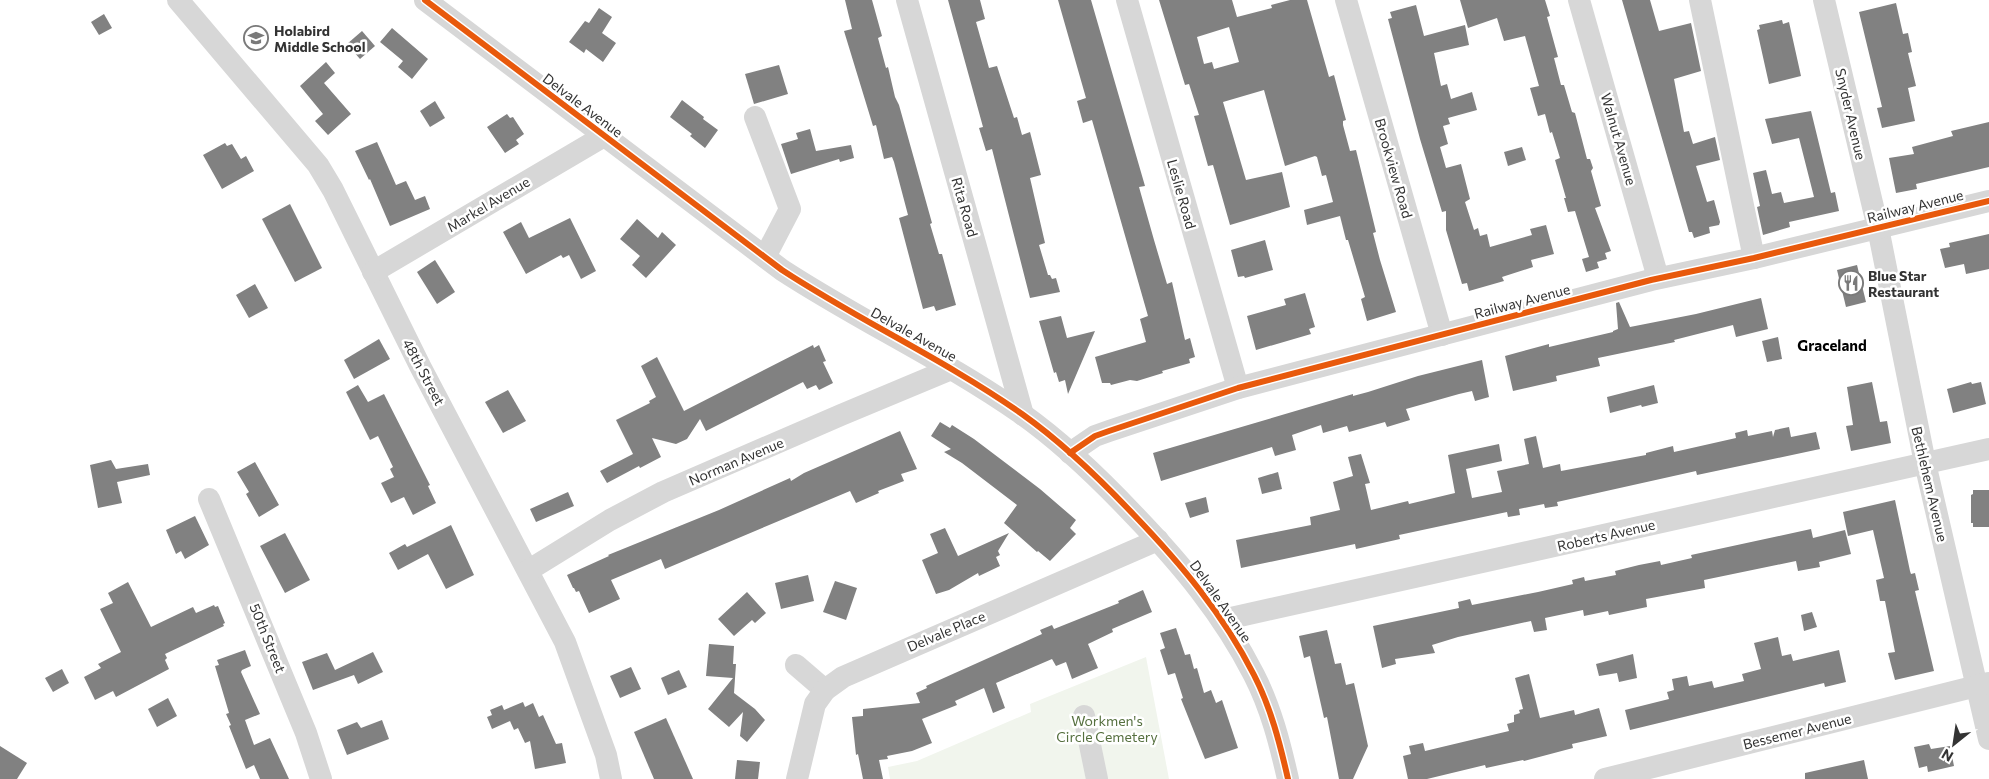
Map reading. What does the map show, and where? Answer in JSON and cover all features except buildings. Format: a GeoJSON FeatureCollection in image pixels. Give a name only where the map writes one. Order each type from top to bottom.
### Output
{"type":"FeatureCollection","features":[{"type":"Feature","properties":{"kind":"street","name":"48th Street"},"geometry":{"type":"LineString","coordinates":[[178,0],[318,165],[333,190],[420,366],[566,642],[606,755],[611,779]]}},
{"type":"Feature","properties":{"kind":"street","name":"Delvale Avenue"},"geometry":{"type":"LineString","coordinates":[[425,0],[765,257],[821,295],[951,369],[1022,415],[1070,452],[1116,496],[1182,566],[1222,620],[1254,675],[1264,698],[1281,748],[1288,779]]}},
{"type":"Feature","properties":{"kind":"street","name":"Rita Road"},"geometry":{"type":"LineString","coordinates":[[907,0],[1022,415]]}},
{"type":"Feature","properties":{"kind":"street","name":"Leslie Road"},"geometry":{"type":"LineString","coordinates":[[1127,0],[1238,388]]}},
{"type":"Feature","properties":{"kind":"street","name":"Brookview Road"},"geometry":{"type":"LineString","coordinates":[[1346,0],[1442,335]]}},
{"type":"Feature","properties":{"kind":"street","name":"Walnut Avenue"},"geometry":{"type":"LineString","coordinates":[[1579,0],[1658,278]]}},
{"type":"Feature","properties":{"kind":"street"},"geometry":{"type":"LineString","coordinates":[[1700,0],[1754,258]]}},
{"type":"Feature","properties":{"kind":"street","name":"Snyder Avenue"},"geometry":{"type":"LineString","coordinates":[[1824,0],[1878,228]]}},
{"type":"Feature","properties":{"kind":"street"},"geometry":{"type":"LineString","coordinates":[[755,117],[790,209],[765,257]]}},
{"type":"Feature","properties":{"kind":"street","name":"Markel Avenue"},"geometry":{"type":"LineString","coordinates":[[373,272],[604,136]]}},
{"type":"Feature","properties":{"kind":"street","name":"Railway Avenue"},"geometry":{"type":"LineString","coordinates":[[1070,452],[1095,436],[1109,430],[1238,388],[1658,278],[1754,258],[1989,201]]}},
{"type":"Feature","properties":{"kind":"street","name":"Bethlehem Avenue"},"geometry":{"type":"LineString","coordinates":[[1878,228],[1925,463],[1983,685],[1989,739]]}},
{"type":"Feature","properties":{"kind":"street","name":"Norman Avenue"},"geometry":{"type":"LineString","coordinates":[[529,570],[610,520],[663,492],[841,414],[951,369]]}},
{"type":"Feature","properties":{"kind":"street","name":"Roberts Avenue"},"geometry":{"type":"LineString","coordinates":[[1222,620],[1989,449]]}},
{"type":"Feature","properties":{"kind":"street","name":"50th Street"},"geometry":{"type":"LineString","coordinates":[[209,499],[306,733],[321,779]]}},
{"type":"Feature","properties":{"kind":"street","name":"Delvale Place"},"geometry":{"type":"LineString","coordinates":[[797,779],[815,704],[825,690],[843,677],[1093,570],[1158,540]]}},
{"type":"Feature","properties":{"kind":"street"},"geometry":{"type":"LineString","coordinates":[[796,665],[825,690]]}},
{"type":"Feature","properties":{"kind":"street","name":"Bessemer Avenue"},"geometry":{"type":"LineString","coordinates":[[1605,779],[1983,685]]}},
{"type":"Feature","properties":{"kind":"street"},"geometry":{"type":"LineString","coordinates":[[1084,716],[1097,779]]}},
{"type":"Feature","properties":{"kind":"green space","name":"Workmen's Circle Cemetery"},"geometry":{"type":"Polygon","coordinates":[[[1146,657],[1169,779],[890,779],[888,767],[917,761],[1031,712],[1030,704],[1146,657]]]}},
{"type":"Feature","properties":{"kind":"cycle path"},"geometry":{"type":"LineString","coordinates":[[425,0],[782,270],[993,394],[1037,425],[1081,462],[1168,552],[1200,590],[1229,631],[1254,675],[1265,700],[1278,739],[1288,779]]}},
{"type":"Feature","properties":{"kind":"cycle path"},"geometry":{"type":"LineString","coordinates":[[1070,453],[1095,436],[1238,388],[1651,280],[1754,258],[1989,201]]}},
{"type":"Feature","properties":{"kind":"place","name":"Holabird Middle School"},"geometry":{"type":"Point","coordinates":[256,38]}},
{"type":"Feature","properties":{"kind":"place","name":"Blue Star Restaurant"},"geometry":{"type":"Point","coordinates":[1851,283]}},
{"type":"Feature","properties":{"kind":"district","name":"Graceland"},"geometry":{"type":"Point","coordinates":[1832,345]}}]}
